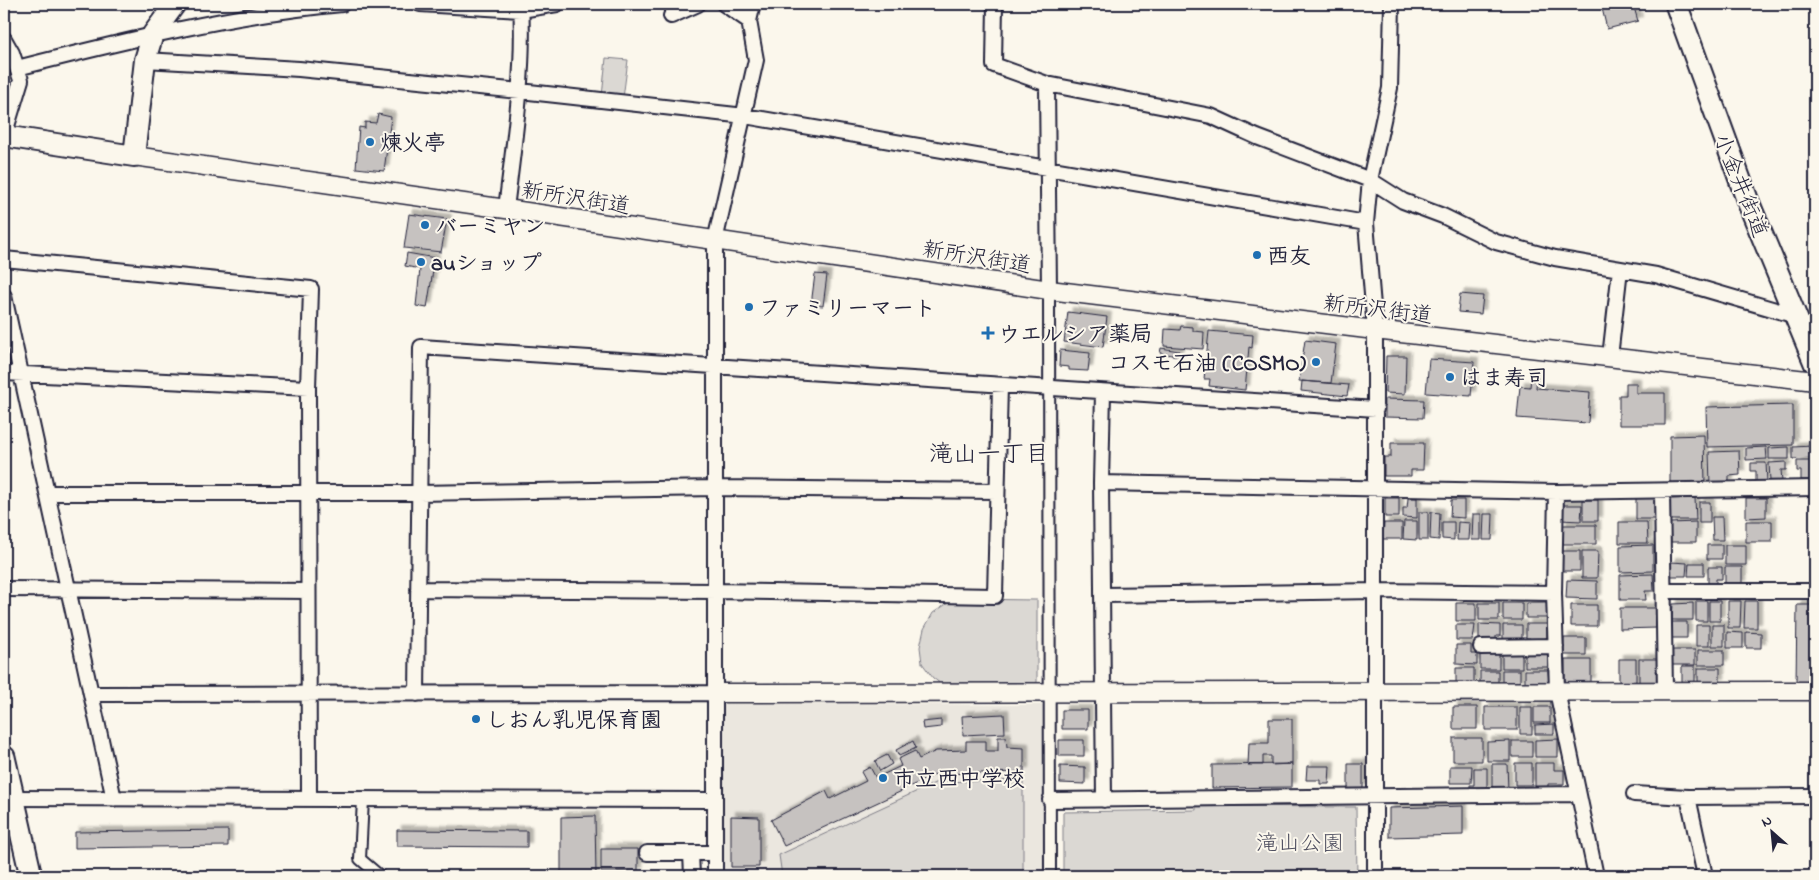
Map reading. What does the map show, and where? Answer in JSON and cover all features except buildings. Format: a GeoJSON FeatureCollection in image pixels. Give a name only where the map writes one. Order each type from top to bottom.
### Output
{"type":"FeatureCollection","features":[{"type":"Feature","properties":{"kind":"main road"},"geometry":{"type":"LineString","coordinates":[[4,136],[134,156],[145,60],[154,34],[175,4]]}},
{"type":"Feature","properties":{"kind":"main road","name":"小金井街道"},"geometry":{"type":"LineString","coordinates":[[1676,4],[1747,199],[1815,363]]}},
{"type":"Feature","properties":{"kind":"main road"},"geometry":{"type":"LineString","coordinates":[[4,757],[8,798],[31,876]]}},
{"type":"Feature","properties":{"kind":"street"},"geometry":{"type":"LineString","coordinates":[[17,68],[154,34],[310,7],[342,4]]}},
{"type":"Feature","properties":{"kind":"street"},"geometry":{"type":"LineString","coordinates":[[420,4],[521,7],[557,4]]}},
{"type":"Feature","properties":{"kind":"street"},"geometry":{"type":"LineString","coordinates":[[671,16],[698,4]]}},
{"type":"Feature","properties":{"kind":"street"},"geometry":{"type":"LineString","coordinates":[[724,4],[748,21]]}},
{"type":"Feature","properties":{"kind":"street"},"geometry":{"type":"LineString","coordinates":[[715,876],[715,241],[745,116],[756,60],[748,21],[753,4]]}},
{"type":"Feature","properties":{"kind":"street"},"geometry":{"type":"LineString","coordinates":[[995,4],[994,65],[1047,84],[1211,116],[1257,137],[1370,180],[1404,201],[1444,216],[1496,242],[1555,258],[1656,275],[1796,316]]}},
{"type":"Feature","properties":{"kind":"street"},"geometry":{"type":"LineString","coordinates":[[1375,876],[1375,330],[1366,223],[1370,180],[1390,88],[1392,4]]}},
{"type":"Feature","properties":{"kind":"street"},"geometry":{"type":"LineString","coordinates":[[506,209],[520,90],[522,53],[521,7]]}},
{"type":"Feature","properties":{"kind":"street"},"geometry":{"type":"LineString","coordinates":[[4,39],[12,53],[20,80],[4,136]]}},
{"type":"Feature","properties":{"kind":"street"},"geometry":{"type":"LineString","coordinates":[[145,60],[290,69],[520,90],[745,116],[1366,223]]}},
{"type":"Feature","properties":{"kind":"street"},"geometry":{"type":"LineString","coordinates":[[1047,84],[1050,388],[1050,876]]}},
{"type":"Feature","properties":{"kind":"street","name":"新所沢街道"},"geometry":{"type":"LineString","coordinates":[[134,156],[1049,290],[1375,330],[1815,380]]}},
{"type":"Feature","properties":{"kind":"street"},"geometry":{"type":"LineString","coordinates":[[4,259],[311,290],[308,388],[309,799]]}},
{"type":"Feature","properties":{"kind":"street"},"geometry":{"type":"LineString","coordinates":[[1610,357],[1620,269]]}},
{"type":"Feature","properties":{"kind":"street"},"geometry":{"type":"LineString","coordinates":[[4,296],[114,799]]}},
{"type":"Feature","properties":{"kind":"street"},"geometry":{"type":"LineString","coordinates":[[417,694],[421,347],[1376,409]]}},
{"type":"Feature","properties":{"kind":"street"},"geometry":{"type":"LineString","coordinates":[[4,373],[308,388]]}},
{"type":"Feature","properties":{"kind":"street"},"geometry":{"type":"LineString","coordinates":[[418,589],[716,590],[995,596],[1000,385]]}},
{"type":"Feature","properties":{"kind":"street"},"geometry":{"type":"LineString","coordinates":[[1103,392],[1104,800]]}},
{"type":"Feature","properties":{"kind":"street"},"geometry":{"type":"LineString","coordinates":[[1102,483],[1556,492],[1815,488]]}},
{"type":"Feature","properties":{"kind":"street"},"geometry":{"type":"LineString","coordinates":[[47,494],[716,488],[997,491]]}},
{"type":"Feature","properties":{"kind":"street"},"geometry":{"type":"LineString","coordinates":[[1662,491],[1665,691]]}},
{"type":"Feature","properties":{"kind":"street"},"geometry":{"type":"LineString","coordinates":[[1556,492],[1554,593],[1557,692],[1596,876]]}},
{"type":"Feature","properties":{"kind":"street"},"geometry":{"type":"LineString","coordinates":[[4,589],[308,591]]}},
{"type":"Feature","properties":{"kind":"street"},"geometry":{"type":"LineString","coordinates":[[1103,595],[1376,591],[1554,593]]}},
{"type":"Feature","properties":{"kind":"street"},"geometry":{"type":"LineString","coordinates":[[1665,591],[1815,591]]}},
{"type":"Feature","properties":{"kind":"street"},"geometry":{"type":"LineString","coordinates":[[1481,647],[1556,646]]}},
{"type":"Feature","properties":{"kind":"street"},"geometry":{"type":"LineString","coordinates":[[92,694],[1815,691]]}},
{"type":"Feature","properties":{"kind":"street"},"geometry":{"type":"LineString","coordinates":[[1050,800],[1375,798],[1578,794]]}},
{"type":"Feature","properties":{"kind":"street"},"geometry":{"type":"LineString","coordinates":[[1634,794],[1688,797],[1815,796]]}},
{"type":"Feature","properties":{"kind":"street"},"geometry":{"type":"LineString","coordinates":[[1688,797],[1705,876]]}},
{"type":"Feature","properties":{"kind":"street"},"geometry":{"type":"LineString","coordinates":[[8,798],[715,800]]}},
{"type":"Feature","properties":{"kind":"street"},"geometry":{"type":"LineString","coordinates":[[364,800],[360,859],[380,876]]}},
{"type":"Feature","properties":{"kind":"street"},"geometry":{"type":"LineString","coordinates":[[647,853],[715,853]]}},
{"type":"Feature","properties":{"kind":"street"},"geometry":{"type":"LineString","coordinates":[[691,853],[692,876]]}},
{"type":"Feature","properties":{"kind":"shaded area","name":"市立西中学校"},"geometry":{"type":"Polygon","coordinates":[[[718,704],[1046,705],[1046,876],[721,876],[718,704]]]}},
{"type":"Feature","properties":{"kind":"green space"},"geometry":{"type":"Polygon","coordinates":[[[606,58],[628,60],[623,98],[602,96],[606,58]]]}},
{"type":"Feature","properties":{"kind":"green space"},"geometry":{"type":"Polygon","coordinates":[[[954,599],[1037,600],[1037,688],[948,689],[933,678],[922,663],[920,647],[924,629],[933,613],[954,599]]]}},
{"type":"Feature","properties":{"kind":"green space"},"geometry":{"type":"Polygon","coordinates":[[[1023,780],[1023,876],[782,876],[779,855],[937,782],[1023,780]]]}},
{"type":"Feature","properties":{"kind":"green space","name":"滝山公園"},"geometry":{"type":"Polygon","coordinates":[[[1196,806],[1356,807],[1357,876],[1063,876],[1063,812],[1196,810],[1196,806]]]}},
{"type":"Feature","properties":{"kind":"place","name":"煉火亭"},"geometry":{"type":"Point","coordinates":[370,142]}},
{"type":"Feature","properties":{"kind":"place","name":"バーミヤン"},"geometry":{"type":"Point","coordinates":[425,225]}},
{"type":"Feature","properties":{"kind":"place","name":"西友"},"geometry":{"type":"Point","coordinates":[1257,255]}},
{"type":"Feature","properties":{"kind":"place","name":"auショップ"},"geometry":{"type":"Point","coordinates":[421,262]}},
{"type":"Feature","properties":{"kind":"place","name":"ファミリーマート"},"geometry":{"type":"Point","coordinates":[749,307]}},
{"type":"Feature","properties":{"kind":"place","name":"ウエルシア薬局"},"geometry":{"type":"Point","coordinates":[988,333]}},
{"type":"Feature","properties":{"kind":"place","name":"コスモ石油 (COSMO)"},"geometry":{"type":"Point","coordinates":[1316,362]}},
{"type":"Feature","properties":{"kind":"place","name":"はま寿司"},"geometry":{"type":"Point","coordinates":[1450,377]}},
{"type":"Feature","properties":{"kind":"place","name":"しおん乳児保育園"},"geometry":{"type":"Point","coordinates":[476,719]}},
{"type":"Feature","properties":{"kind":"place","name":"市立西中学校"},"geometry":{"type":"Point","coordinates":[883,778]}},
{"type":"Feature","properties":{"kind":"district","name":"滝山一丁目"},"geometry":{"type":"Point","coordinates":[989,453]}}]}
